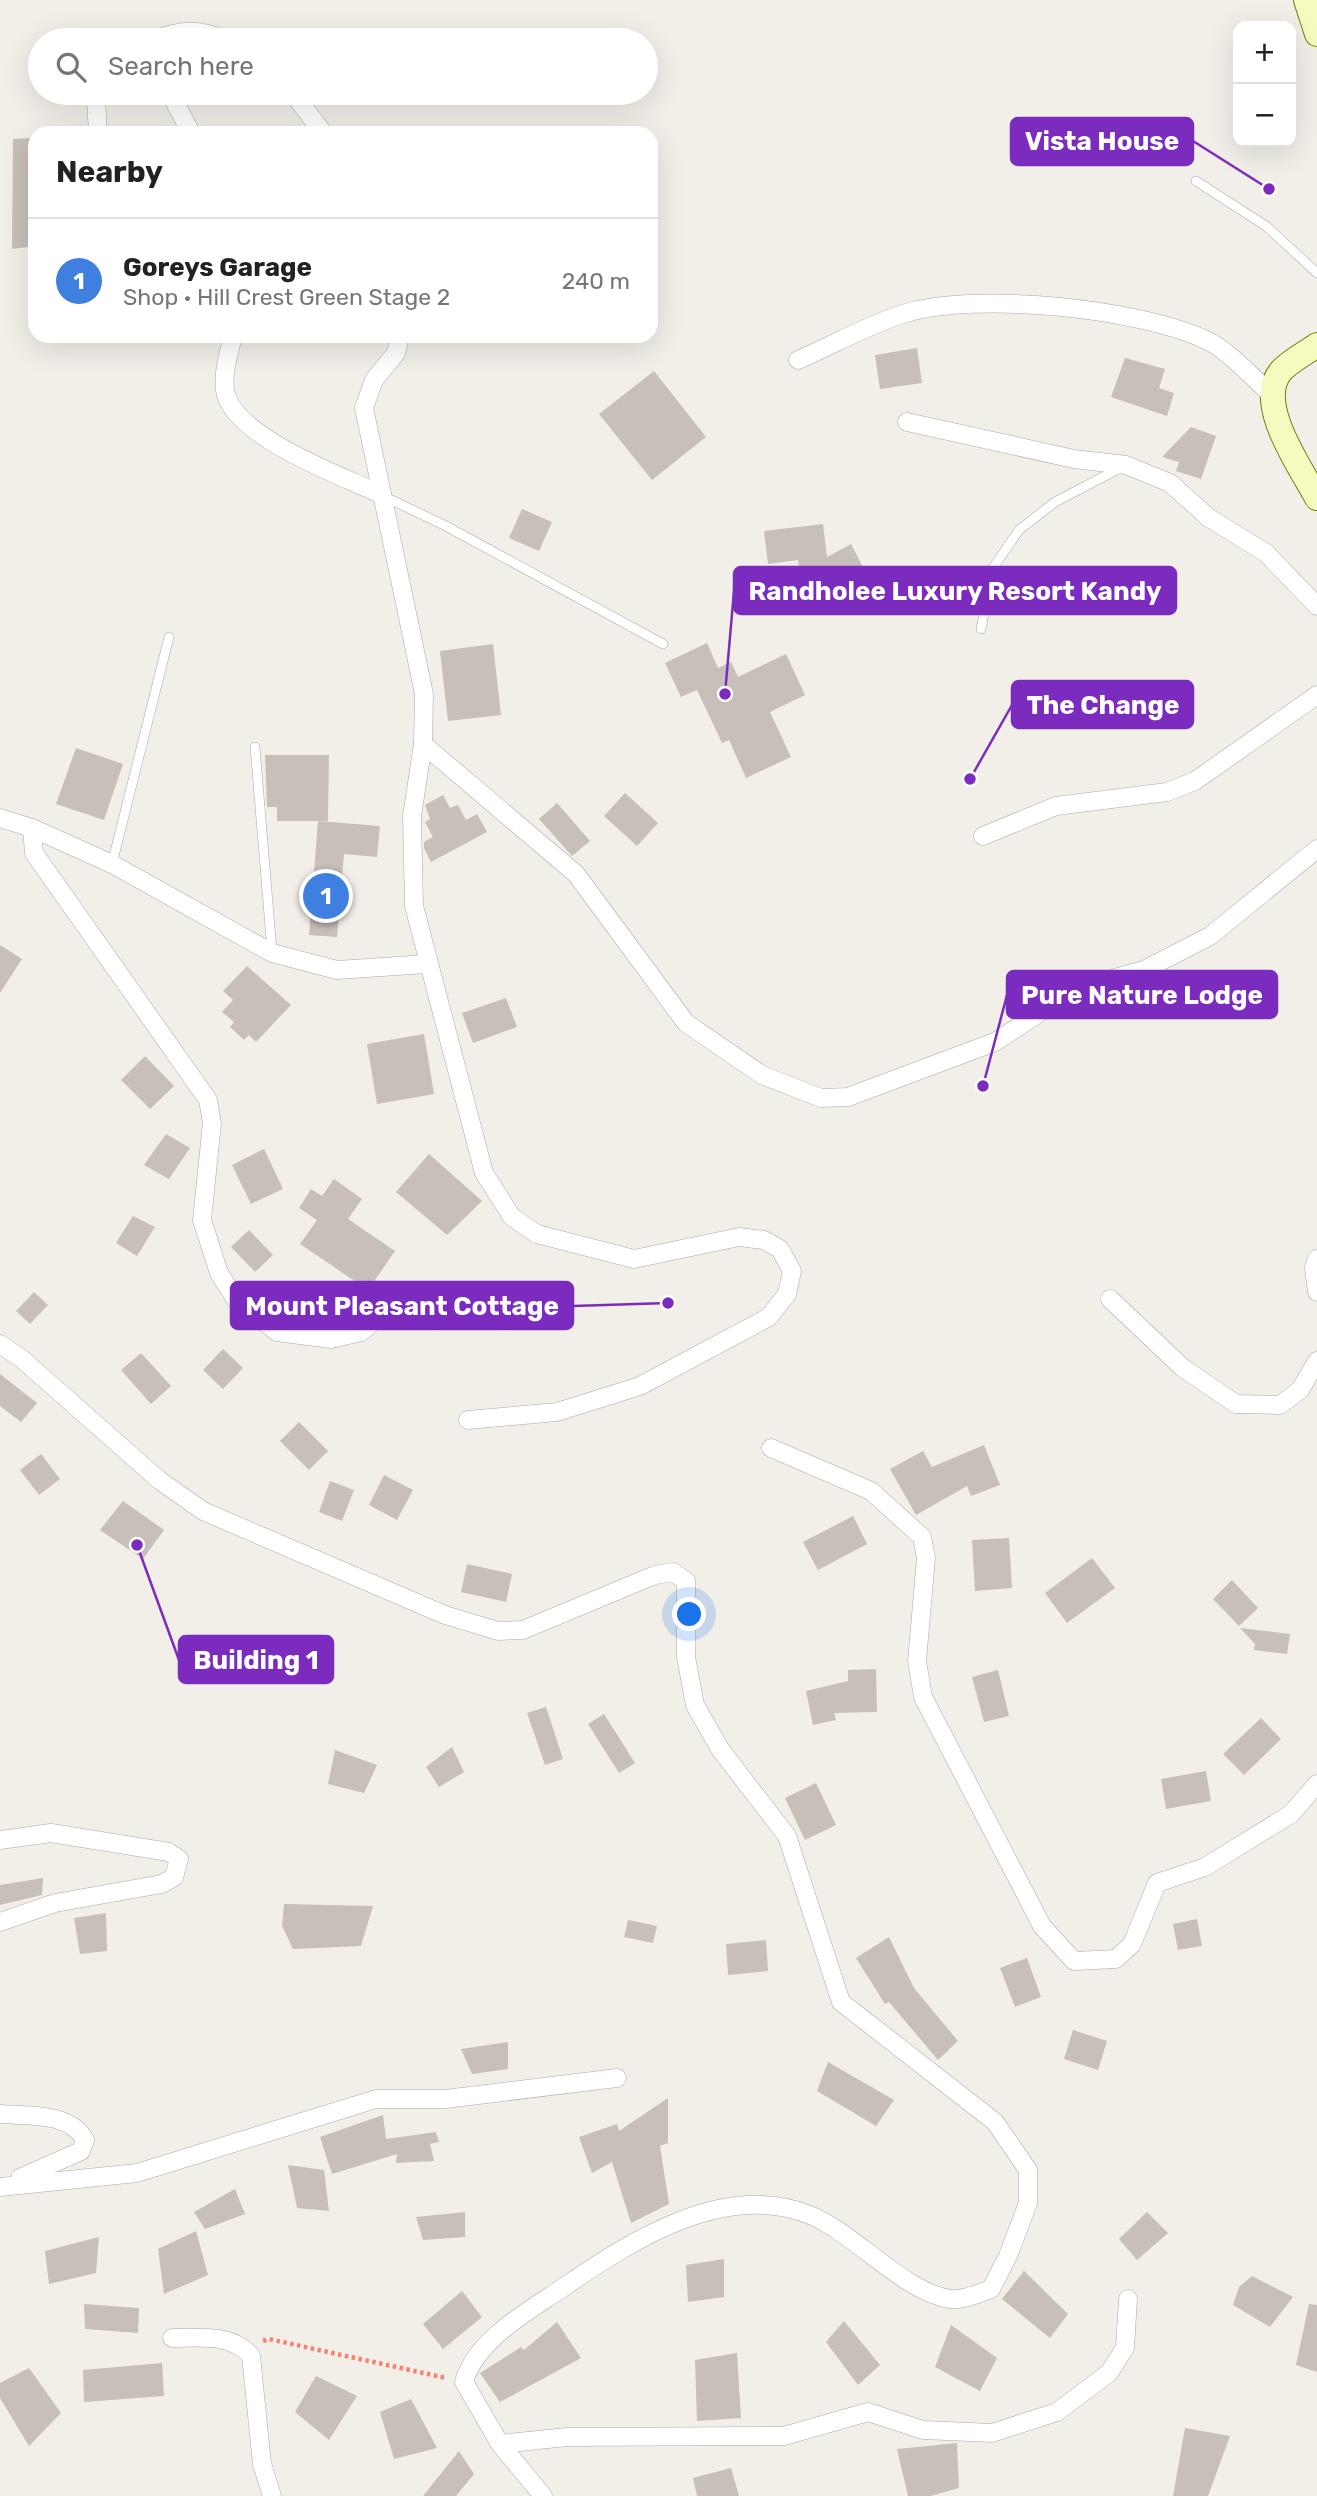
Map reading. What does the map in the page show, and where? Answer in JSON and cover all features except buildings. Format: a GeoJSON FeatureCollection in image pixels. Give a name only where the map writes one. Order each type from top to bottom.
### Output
{"type":"FeatureCollection","features":[{"type":"Feature","properties":{"kind":"street"},"geometry":{"type":"LineString","coordinates":[[1306,0],[1317,34]]}},
{"type":"Feature","properties":{"kind":"street"},"geometry":{"type":"LineString","coordinates":[[96,105],[98,126]]}},
{"type":"Feature","properties":{"kind":"street"},"geometry":{"type":"LineString","coordinates":[[176,105],[187,126]]}},
{"type":"Feature","properties":{"kind":"street"},"geometry":{"type":"LineString","coordinates":[[302,105],[318,126]]}},
{"type":"Feature","properties":{"kind":"street"},"geometry":{"type":"LineString","coordinates":[[798,360],[903,314],[942,305],[1048,305],[1147,322],[1208,340],[1272,395]]}},
{"type":"Feature","properties":{"kind":"street"},"geometry":{"type":"LineString","coordinates":[[231,343],[226,364],[226,393],[235,412],[269,442],[382,495]]}},
{"type":"Feature","properties":{"kind":"street"},"geometry":{"type":"LineString","coordinates":[[398,343],[396,353],[374,380],[364,408],[424,694],[423,744],[412,829],[414,905],[427,964],[484,1173],[512,1217],[537,1234],[634,1259],[739,1237],[764,1240],[780,1249],[792,1271],[787,1294],[769,1317],[640,1386],[557,1412],[468,1420]]}},
{"type":"Feature","properties":{"kind":"street"},"geometry":{"type":"LineString","coordinates":[[1317,345],[1280,372],[1272,395],[1279,428],[1317,498]]}},
{"type":"Feature","properties":{"kind":"street"},"geometry":{"type":"LineString","coordinates":[[907,422],[1074,459],[1126,465],[1170,483],[1209,518],[1266,552],[1317,606]]}},
{"type":"Feature","properties":{"kind":"street"},"geometry":{"type":"LineString","coordinates":[[983,836],[1056,806],[1167,792],[1195,781],[1317,695]]}},
{"type":"Feature","properties":{"kind":"street"},"geometry":{"type":"LineString","coordinates":[[423,744],[576,874],[685,1023],[762,1075],[821,1098],[848,1097],[995,1042],[1076,989],[1144,970],[1210,936],[1317,849]]}},
{"type":"Feature","properties":{"kind":"street"},"geometry":{"type":"LineString","coordinates":[[0,818],[32,828],[112,864],[272,953],[337,970],[427,964]]}},
{"type":"Feature","properties":{"kind":"street"},"geometry":{"type":"LineString","coordinates":[[32,828],[34,853],[208,1100],[212,1122],[202,1220],[219,1273],[236,1300],[277,1332],[331,1339],[361,1332],[409,1292]]}},
{"type":"Feature","properties":{"kind":"street"},"geometry":{"type":"LineString","coordinates":[[1317,1259],[1314,1267],[1317,1292]]}},
{"type":"Feature","properties":{"kind":"street"},"geometry":{"type":"LineString","coordinates":[[1110,1299],[1183,1368],[1236,1404],[1280,1405],[1300,1390],[1317,1361]]}},
{"type":"Feature","properties":{"kind":"street"},"geometry":{"type":"LineString","coordinates":[[0,1344],[22,1359],[159,1480],[203,1511],[445,1615],[498,1630],[523,1630],[655,1574],[673,1572],[686,1581],[686,1657],[695,1705],[720,1749],[787,1836],[841,2002],[995,2122],[1028,2169],[1028,2203],[1008,2256],[991,2289],[952,2300],[926,2291],[810,2215],[765,2206],[730,2209],[670,2222],[622,2247],[503,2329],[468,2368],[464,2382],[500,2444],[543,2496]]}},
{"type":"Feature","properties":{"kind":"street"},"geometry":{"type":"LineString","coordinates":[[771,1448],[871,1491],[922,1537],[926,1558],[917,1661],[923,1697],[1042,1926],[1074,1961],[1116,1959],[1132,1944],[1157,1883],[1205,1867],[1291,1814],[1317,1784]]}},
{"type":"Feature","properties":{"kind":"street"},"geometry":{"type":"LineString","coordinates":[[0,1840],[51,1833],[169,1852],[179,1859],[174,1877],[162,1884],[55,1903],[0,1922]]}},
{"type":"Feature","properties":{"kind":"street"},"geometry":{"type":"LineString","coordinates":[[0,2186],[137,2173],[376,2099],[445,2099],[617,2078]]}},
{"type":"Feature","properties":{"kind":"street"},"geometry":{"type":"LineString","coordinates":[[0,2114],[53,2118],[79,2128],[85,2140],[81,2151],[0,2186]]}},
{"type":"Feature","properties":{"kind":"street"},"geometry":{"type":"LineString","coordinates":[[500,2444],[567,2437],[784,2435],[868,2412],[923,2430],[992,2433],[1057,2412],[1109,2373],[1125,2348],[1128,2299]]}},
{"type":"Feature","properties":{"kind":"street"},"geometry":{"type":"LineString","coordinates":[[172,2338],[228,2339],[243,2346],[251,2356],[262,2464],[272,2496]]}},
{"type":"Feature","properties":{"kind":"lane"},"geometry":{"type":"LineString","coordinates":[[1196,181],[1266,226],[1317,273]]}},
{"type":"Feature","properties":{"kind":"lane"},"geometry":{"type":"LineString","coordinates":[[981,629],[993,568],[1019,530],[1055,502],[1126,465]]}},
{"type":"Feature","properties":{"kind":"lane"},"geometry":{"type":"LineString","coordinates":[[382,495],[446,526],[663,645]]}},
{"type":"Feature","properties":{"kind":"lane"},"geometry":{"type":"LineString","coordinates":[[112,864],[169,637]]}},
{"type":"Feature","properties":{"kind":"lane"},"geometry":{"type":"LineString","coordinates":[[255,747],[272,953]]}},
{"type":"Feature","properties":{"kind":"path"},"geometry":{"type":"LineString","coordinates":[[243,2346],[269,2339],[464,2382]]}},
{"type":"Feature","properties":{"kind":"place","name":"Vista House"},"geometry":{"type":"Point","coordinates":[1269,189]}},
{"type":"Feature","properties":{"kind":"place","name":"Randholee Luxury Resort Kandy"},"geometry":{"type":"Point","coordinates":[725,694]}},
{"type":"Feature","properties":{"kind":"place","name":"The Change"},"geometry":{"type":"Point","coordinates":[970,779]}},
{"type":"Feature","properties":{"kind":"place","name":"Goreys Garage"},"geometry":{"type":"Point","coordinates":[326,896]}},
{"type":"Feature","properties":{"kind":"place","name":"Pure Nature Lodge"},"geometry":{"type":"Point","coordinates":[983,1086]}},
{"type":"Feature","properties":{"kind":"place","name":"Mount Pleasant Cottage"},"geometry":{"type":"Point","coordinates":[668,1303]}},
{"type":"Feature","properties":{"kind":"place","name":"Building 1"},"geometry":{"type":"Point","coordinates":[137,1545]}}]}
